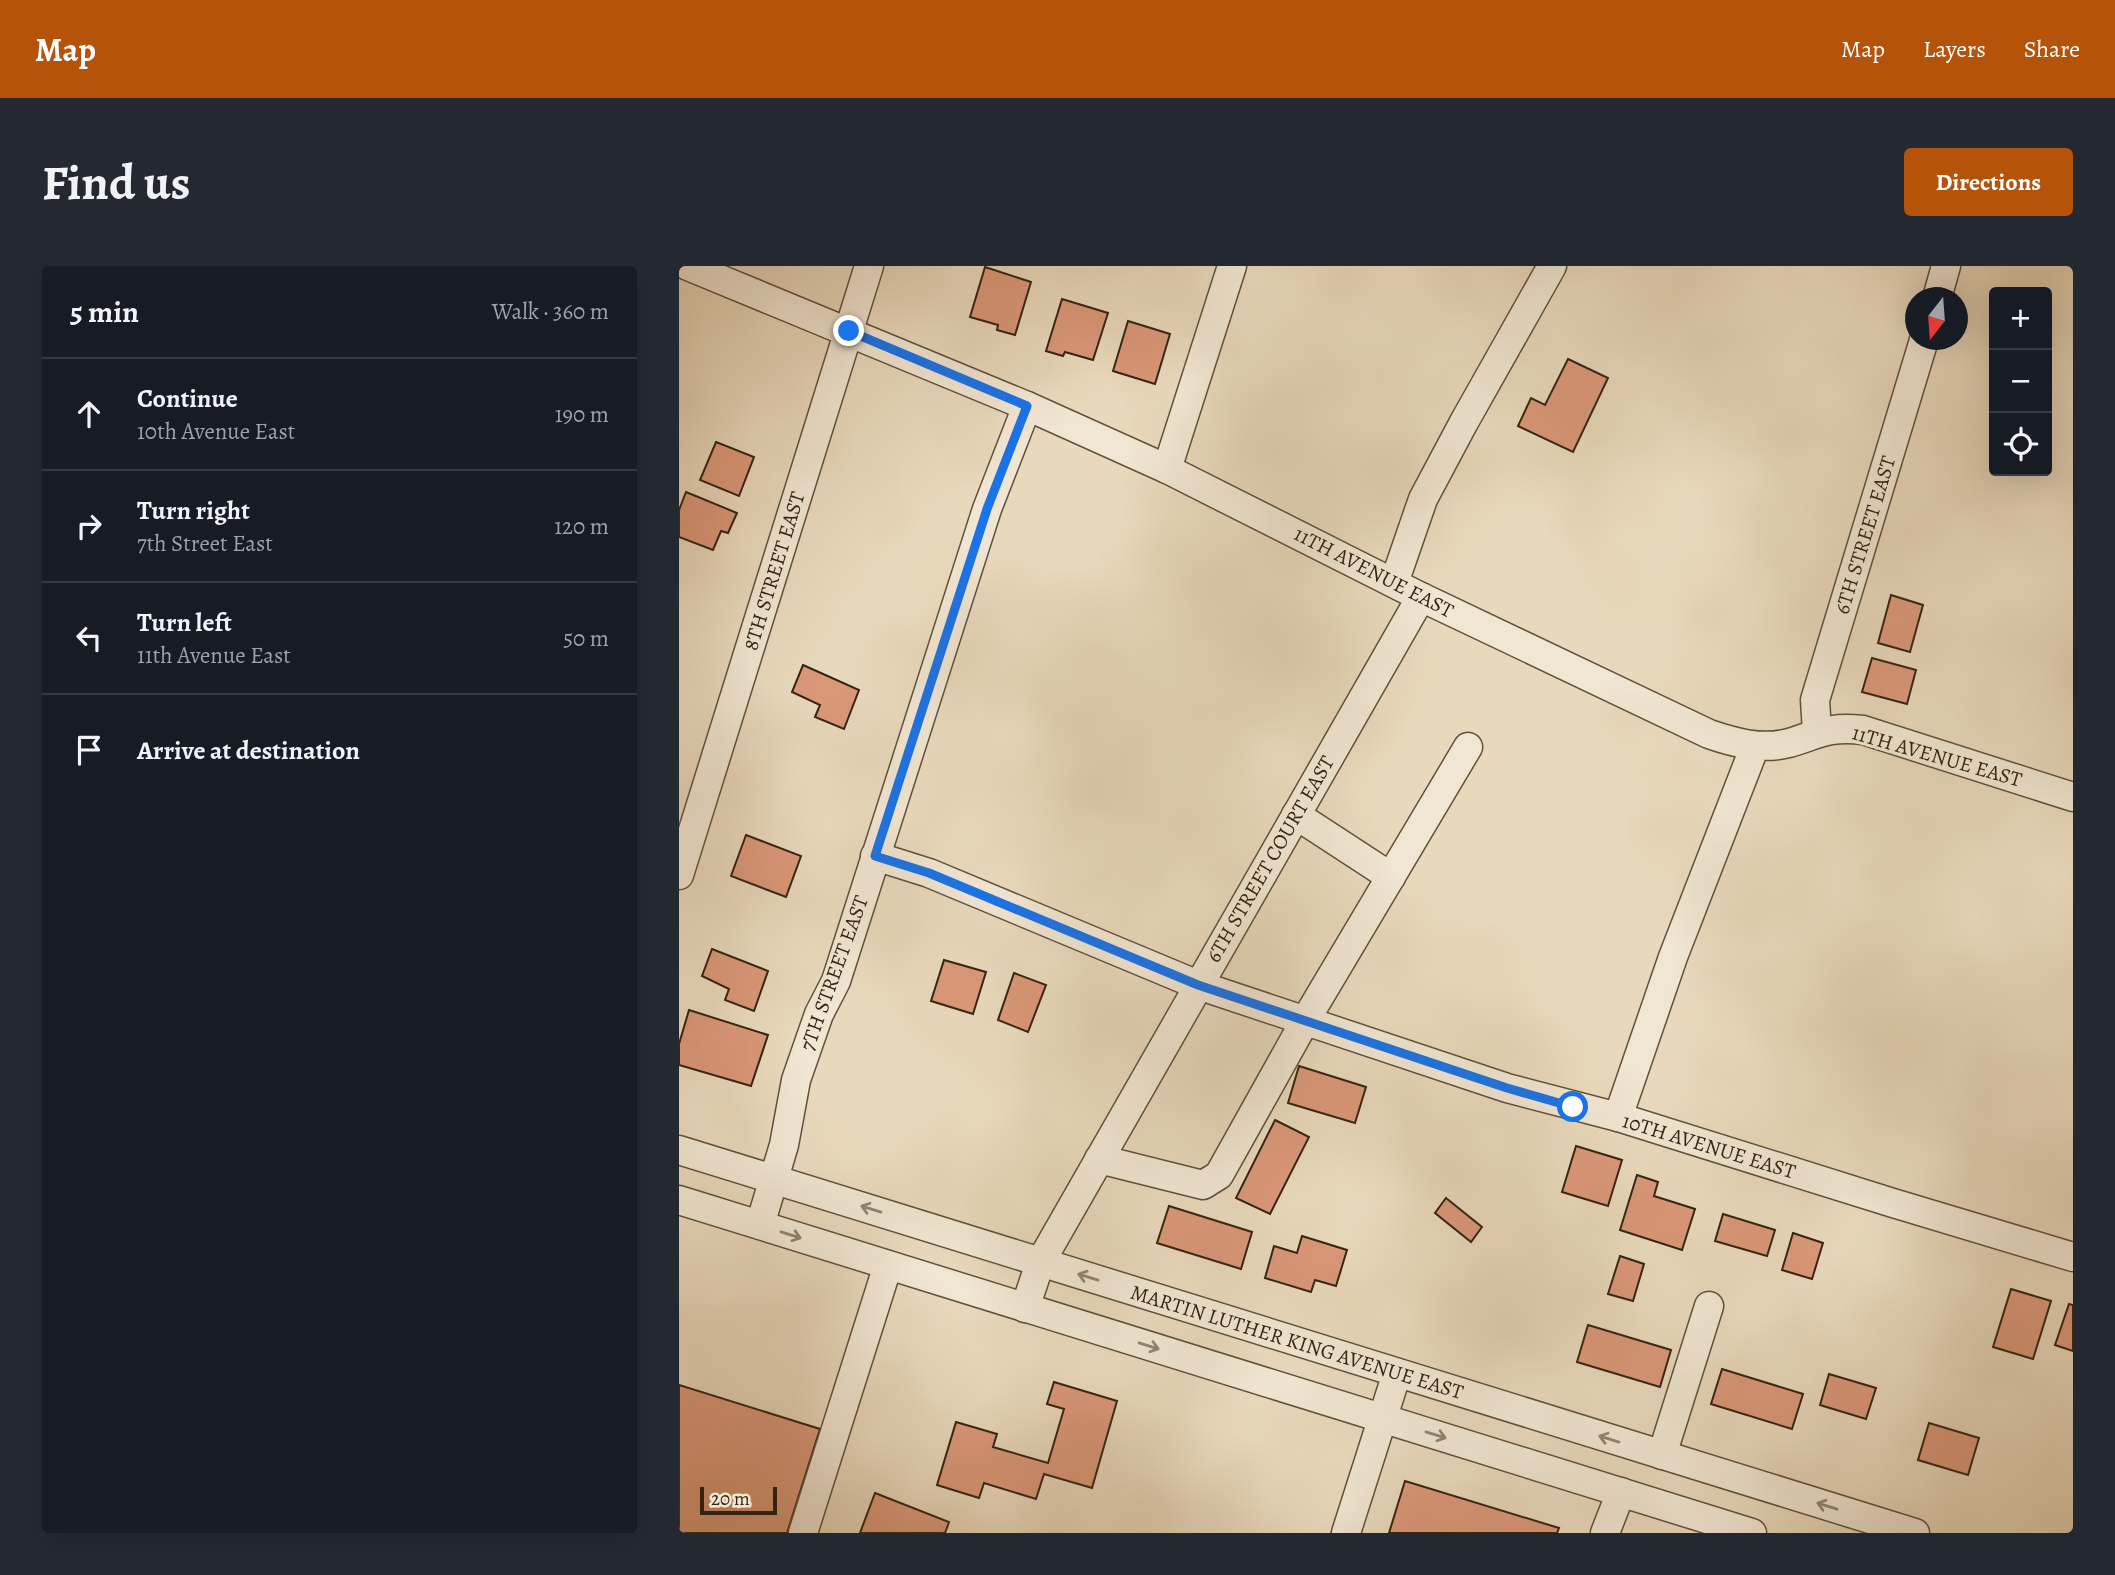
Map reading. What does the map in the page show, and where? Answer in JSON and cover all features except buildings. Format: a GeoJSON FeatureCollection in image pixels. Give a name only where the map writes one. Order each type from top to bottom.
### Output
{"type":"FeatureCollection","features":[{"type":"Feature","properties":{"kind":"street","name":"11TH AVENUE EAST"},"geometry":{"type":"LineString","coordinates":[[688,266],[1027,406],[1167,469],[1421,597],[1709,734],[1755,746],[1787,743],[1817,732],[1846,728],[1863,730],[2073,797]]}},
{"type":"Feature","properties":{"kind":"street","name":"8TH STREET EAST"},"geometry":{"type":"LineString","coordinates":[[679,875],[869,266]]}},
{"type":"Feature","properties":{"kind":"street"},"geometry":{"type":"LineString","coordinates":[[1167,469],[1232,266]]}},
{"type":"Feature","properties":{"kind":"street"},"geometry":{"type":"LineString","coordinates":[[1394,583],[1423,499],[1552,266]]}},
{"type":"Feature","properties":{"kind":"street"},"geometry":{"type":"LineString","coordinates":[[1940,287],[1946,266]]}},
{"type":"Feature","properties":{"kind":"street","name":"6TH STREET EAST"},"geometry":{"type":"LineString","coordinates":[[1817,732],[1815,700],[1921,350]]}},
{"type":"Feature","properties":{"kind":"street","name":"7TH STREET EAST"},"geometry":{"type":"LineString","coordinates":[[760,1225],[784,1145],[796,1080],[820,1014],[836,981],[987,509],[1027,406]]}},
{"type":"Feature","properties":{"kind":"street","name":"6TH STREET COURT EAST"},"geometry":{"type":"LineString","coordinates":[[1025,1308],[1040,1262],[1421,597]]}},
{"type":"Feature","properties":{"kind":"street"},"geometry":{"type":"LineString","coordinates":[[1618,1117],[1673,957],[1755,746]]}},
{"type":"Feature","properties":{"kind":"street"},"geometry":{"type":"LineString","coordinates":[[1099,1159],[1203,1185],[1219,1175],[1305,1021],[1468,747]]}},
{"type":"Feature","properties":{"kind":"street"},"geometry":{"type":"LineString","coordinates":[[1296,815],[1391,877]]}},
{"type":"Feature","properties":{"kind":"street","name":"10TH AVENUE EAST"},"geometry":{"type":"LineString","coordinates":[[875,856],[929,873],[1198,985],[1305,1021],[1507,1088],[1618,1117],[2073,1257]]}},
{"type":"Feature","properties":{"kind":"street","name":"MARTIN LUTHER KING AVENUE EAST"},"geometry":{"type":"LineString","coordinates":[[679,1150],[1662,1455],[1861,1525],[1915,1533]]}},
{"type":"Feature","properties":{"kind":"street"},"geometry":{"type":"LineString","coordinates":[[679,1200],[1752,1533]]}},
{"type":"Feature","properties":{"kind":"street"},"geometry":{"type":"LineString","coordinates":[[803,1533],[887,1265]]}},
{"type":"Feature","properties":{"kind":"street"},"geometry":{"type":"LineString","coordinates":[[1662,1455],[1709,1306]]}},
{"type":"Feature","properties":{"kind":"street"},"geometry":{"type":"LineString","coordinates":[[1346,1533],[1397,1373]]}},
{"type":"Feature","properties":{"kind":"street"},"geometry":{"type":"LineString","coordinates":[[1605,1533],[1621,1492]]}},
{"type":"Feature","properties":{"kind":"route"},"geometry":{"type":"LineString","coordinates":[[849,331],[1027,406],[987,509],[875,856],[929,873],[1198,985],[1507,1088],[1573,1107]]}}]}
